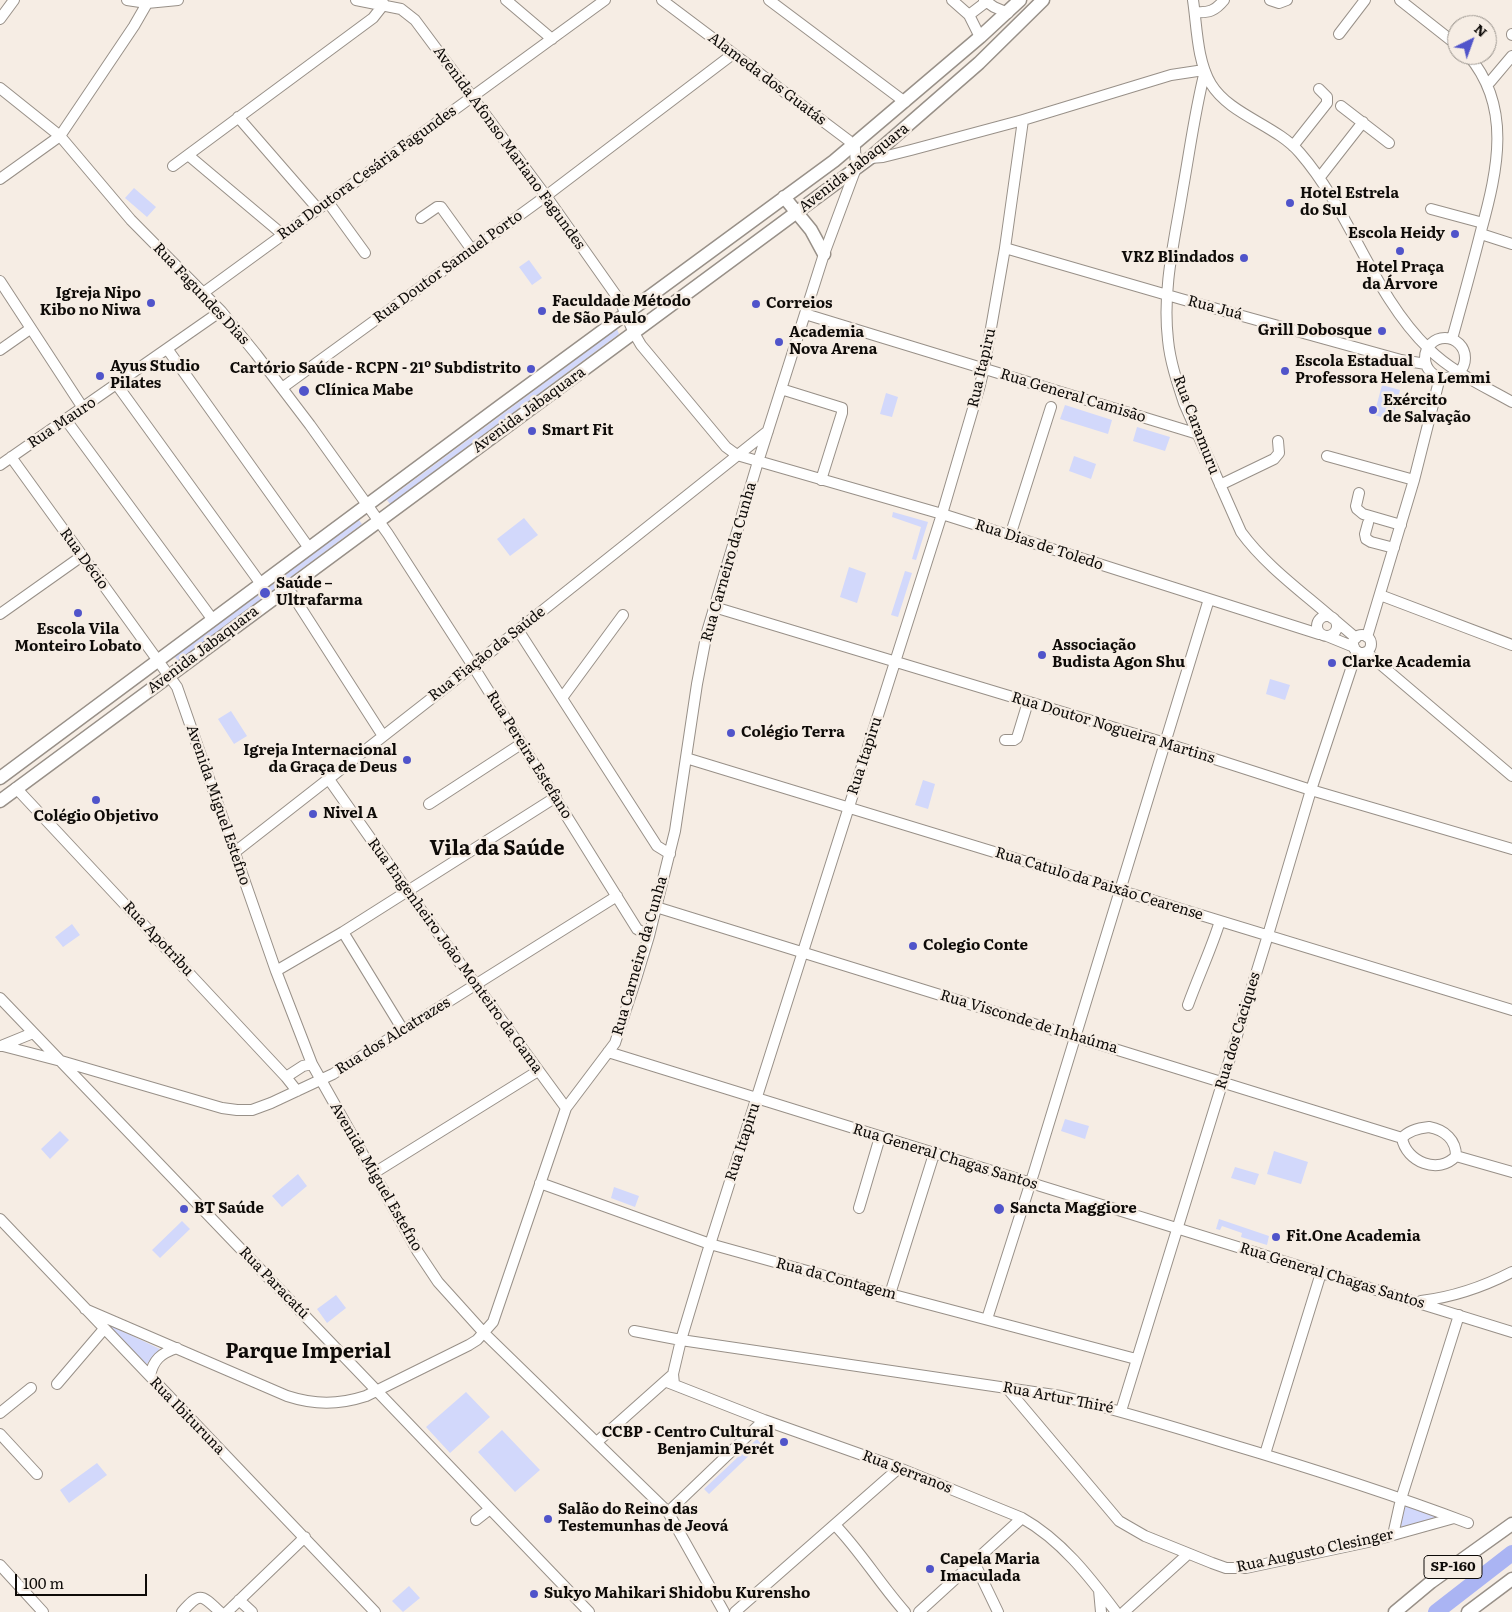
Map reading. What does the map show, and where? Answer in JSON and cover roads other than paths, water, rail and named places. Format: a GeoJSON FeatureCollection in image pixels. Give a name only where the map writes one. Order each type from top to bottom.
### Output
{"type":"FeatureCollection","features":[{"type":"Feature","properties":{"kind":"main road","name":"Avenida Jabaquara"},"geometry":{"type":"LineString","coordinates":[[0,778],[853,146],[980,38],[1020,0]]}},
{"type":"Feature","properties":{"kind":"main road","name":"Avenida Jabaquara"},"geometry":{"type":"LineString","coordinates":[[0,801],[870,158],[979,63],[1043,0]]}},
{"type":"Feature","properties":{"kind":"main road"},"geometry":{"type":"LineString","coordinates":[[784,197],[811,230],[824,254]]}},
{"type":"Feature","properties":{"kind":"main road","name":"SP-160"},"geometry":{"type":"LineString","coordinates":[[1395,1612],[1431,1582],[1512,1524]]}},
{"type":"Feature","properties":{"kind":"main road","name":"SP-160"},"geometry":{"type":"LineString","coordinates":[[1468,1612],[1512,1579]]}},
{"type":"Feature","properties":{"kind":"street"},"geometry":{"type":"LineString","coordinates":[[0,19],[14,0]]}},
{"type":"Feature","properties":{"kind":"street"},"geometry":{"type":"LineString","coordinates":[[127,0],[148,2],[178,0]]}},
{"type":"Feature","properties":{"kind":"street","name":"Avenida Afonso Mariano Fagundes"},"geometry":{"type":"LineString","coordinates":[[356,0],[398,4],[401,9],[415,20],[546,196],[620,301],[634,333],[653,360],[726,446],[740,457],[754,474]]}},
{"type":"Feature","properties":{"kind":"street"},"geometry":{"type":"LineString","coordinates":[[506,0],[552,39]]}},
{"type":"Feature","properties":{"kind":"street","name":"Rua Doutora Cesária Fagundes"},"geometry":{"type":"LineString","coordinates":[[203,293],[606,0]]}},
{"type":"Feature","properties":{"kind":"street","name":"Alameda dos Guatás"},"geometry":{"type":"LineString","coordinates":[[662,0],[853,146]]}},
{"type":"Feature","properties":{"kind":"street"},"geometry":{"type":"LineString","coordinates":[[770,0],[905,102]]}},
{"type":"Feature","properties":{"kind":"street"},"geometry":{"type":"LineString","coordinates":[[952,0],[969,15],[980,38]]}},
{"type":"Feature","properties":{"kind":"street"},"geometry":{"type":"LineString","coordinates":[[1193,0],[1204,71],[1215,90],[1226,102],[1280,135],[1293,146],[1320,177],[1381,287],[1428,348],[1446,363],[1512,402]]}},
{"type":"Feature","properties":{"kind":"street"},"geometry":{"type":"LineString","coordinates":[[1195,12],[1210,12],[1224,0]]}},
{"type":"Feature","properties":{"kind":"street"},"geometry":{"type":"LineString","coordinates":[[1270,0],[1279,4],[1287,0]]}},
{"type":"Feature","properties":{"kind":"street"},"geometry":{"type":"LineString","coordinates":[[1339,34],[1365,0]]}},
{"type":"Feature","properties":{"kind":"street"},"geometry":{"type":"LineString","coordinates":[[1400,0],[1447,37]]}},
{"type":"Feature","properties":{"kind":"street"},"geometry":{"type":"LineString","coordinates":[[969,15],[985,1],[1008,12]]}},
{"type":"Feature","properties":{"kind":"street"},"geometry":{"type":"LineString","coordinates":[[0,179],[60,136],[148,2]]}},
{"type":"Feature","properties":{"kind":"street"},"geometry":{"type":"LineString","coordinates":[[173,166],[373,18],[384,4]]}},
{"type":"Feature","properties":{"kind":"street","name":"Rua Doutor Samuel Porto"},"geometry":{"type":"LineString","coordinates":[[282,388],[546,196],[733,54]]}},
{"type":"Feature","properties":{"kind":"street"},"geometry":{"type":"LineString","coordinates":[[1490,82],[1512,56]]}},
{"type":"Feature","properties":{"kind":"street"},"geometry":{"type":"LineString","coordinates":[[1452,339],[1495,182],[1502,141],[1501,116],[1490,82],[1478,65]]}},
{"type":"Feature","properties":{"kind":"street"},"geometry":{"type":"LineString","coordinates":[[870,158],[883,157],[1023,120],[1171,75],[1204,71]]}},
{"type":"Feature","properties":{"kind":"street","name":"Rua Caramuru"},"geometry":{"type":"LineString","coordinates":[[1204,71],[1171,260],[1167,295],[1168,341],[1177,382],[1220,485],[1241,532],[1248,542],[1280,574],[1512,776]]}},
{"type":"Feature","properties":{"kind":"street","name":"Rua Fagundes Dias"},"geometry":{"type":"LineString","coordinates":[[0,88],[60,136],[131,220],[237,329],[379,521]]}},
{"type":"Feature","properties":{"kind":"street"},"geometry":{"type":"LineString","coordinates":[[1293,146],[1326,103],[1327,97],[1319,88]]}},
{"type":"Feature","properties":{"kind":"street"},"geometry":{"type":"LineString","coordinates":[[1341,106],[1389,143]]}},
{"type":"Feature","properties":{"kind":"street"},"geometry":{"type":"LineString","coordinates":[[238,117],[318,209]]}},
{"type":"Feature","properties":{"kind":"street","name":"Rua Itapiru"},"geometry":{"type":"LineString","coordinates":[[671,1380],[710,1244],[942,514],[984,368],[1023,120]]}},
{"type":"Feature","properties":{"kind":"street"},"geometry":{"type":"LineString","coordinates":[[1320,177],[1363,122]]}},
{"type":"Feature","properties":{"kind":"street"},"geometry":{"type":"LineString","coordinates":[[853,146],[856,151],[856,168]]}},
{"type":"Feature","properties":{"kind":"street"},"geometry":{"type":"LineString","coordinates":[[188,154],[282,234]]}},
{"type":"Feature","properties":{"kind":"street","name":"Rua Carneiro da Cunha"},"geometry":{"type":"LineString","coordinates":[[85,1309],[287,1396],[302,1401],[328,1404],[341,1403],[377,1391],[469,1345],[492,1325],[566,1108],[615,1043],[623,1023],[649,936],[670,854],[697,684],[714,606],[824,254],[856,168]]}},
{"type":"Feature","properties":{"kind":"street"},"geometry":{"type":"LineString","coordinates":[[328,202],[365,253]]}},
{"type":"Feature","properties":{"kind":"street"},"geometry":{"type":"LineString","coordinates":[[421,218],[437,207],[441,207],[472,250]]}},
{"type":"Feature","properties":{"kind":"street"},"geometry":{"type":"LineString","coordinates":[[1431,209],[1482,228],[1512,244]]}},
{"type":"Feature","properties":{"kind":"street","name":"Rua Juá"},"geometry":{"type":"LineString","coordinates":[[1004,248],[1401,360],[1426,364]]}},
{"type":"Feature","properties":{"kind":"street"},"geometry":{"type":"LineString","coordinates":[[0,282],[83,408]]}},
{"type":"Feature","properties":{"kind":"street","name":"Rua Mauro"},"geometry":{"type":"LineString","coordinates":[[0,465],[168,350],[221,311]]}},
{"type":"Feature","properties":{"kind":"street","name":"Rua General Camisão"},"geometry":{"type":"LineString","coordinates":[[805,314],[1198,434]]}},
{"type":"Feature","properties":{"kind":"street"},"geometry":{"type":"LineString","coordinates":[[0,350],[30,328]]}},
{"type":"Feature","properties":{"kind":"street"},"geometry":{"type":"LineString","coordinates":[[1439,339],[1452,339],[1461,346],[1465,354],[1464,366],[1450,377],[1440,377],[1432,373],[1426,364],[1425,355],[1428,348],[1439,339]]}},
{"type":"Feature","properties":{"kind":"street"},"geometry":{"type":"LineString","coordinates":[[168,350],[309,548]]}},
{"type":"Feature","properties":{"kind":"street","name":"Rua dos Caciques"},"geometry":{"type":"LineString","coordinates":[[1121,1411],[1311,790],[1360,645],[1380,595],[1414,480],[1440,377]]}},
{"type":"Feature","properties":{"kind":"street"},"geometry":{"type":"LineString","coordinates":[[116,385],[261,584]]}},
{"type":"Feature","properties":{"kind":"street"},"geometry":{"type":"LineString","coordinates":[[781,389],[842,408],[821,480]]}},
{"type":"Feature","properties":{"kind":"street"},"geometry":{"type":"LineString","coordinates":[[1010,536],[1052,407]]}},
{"type":"Feature","properties":{"kind":"street"},"geometry":{"type":"LineString","coordinates":[[66,420],[213,620]]}},
{"type":"Feature","properties":{"kind":"street","name":"Rua Fiação da Saúde"},"geometry":{"type":"LineString","coordinates":[[235,852],[740,457],[768,431]]}},
{"type":"Feature","properties":{"kind":"street"},"geometry":{"type":"LineString","coordinates":[[1220,485],[1274,459],[1280,453],[1278,441]]}},
{"type":"Feature","properties":{"kind":"street"},"geometry":{"type":"LineString","coordinates":[[1328,456],[1414,480]]}},
{"type":"Feature","properties":{"kind":"street","name":"Rua Décio"},"geometry":{"type":"LineString","coordinates":[[11,457],[159,660]]}},
{"type":"Feature","properties":{"kind":"street","name":"Rua Dias de Toledo"},"geometry":{"type":"LineString","coordinates":[[740,457],[942,514],[1323,635],[1360,645]]}},
{"type":"Feature","properties":{"kind":"street"},"geometry":{"type":"LineString","coordinates":[[1359,493],[1356,506],[1360,512],[1401,525]]}},
{"type":"Feature","properties":{"kind":"street","name":"Rua Pereira Estefano"},"geometry":{"type":"LineString","coordinates":[[379,521],[556,797],[637,929],[649,936]]}},
{"type":"Feature","properties":{"kind":"street"},"geometry":{"type":"LineString","coordinates":[[1368,523],[1365,534],[1366,538],[1371,542],[1394,548]]}},
{"type":"Feature","properties":{"kind":"street"},"geometry":{"type":"LineString","coordinates":[[0,614],[82,556]]}},
{"type":"Feature","properties":{"kind":"street"},"geometry":{"type":"LineString","coordinates":[[288,588],[383,736]]}},
{"type":"Feature","properties":{"kind":"street"},"geometry":{"type":"LineString","coordinates":[[1380,595],[1512,645]]}},
{"type":"Feature","properties":{"kind":"street"},"geometry":{"type":"LineString","coordinates":[[987,1319],[1031,1184],[1209,599]]}},
{"type":"Feature","properties":{"kind":"street","name":"Rua Doutor Nogueira Martins"},"geometry":{"type":"LineString","coordinates":[[714,606],[1165,742],[1311,790],[1512,849]]}},
{"type":"Feature","properties":{"kind":"street"},"geometry":{"type":"LineString","coordinates":[[562,698],[623,615]]}},
{"type":"Feature","properties":{"kind":"street"},"geometry":{"type":"LineString","coordinates":[[1323,617],[1334,620],[1334,633],[1323,635],[1317,625],[1319,620],[1323,617]]}},
{"type":"Feature","properties":{"kind":"street"},"geometry":{"type":"LineString","coordinates":[[518,630],[657,846],[670,854]]}},
{"type":"Feature","properties":{"kind":"street","name":"Avenida Miguel Estefno"},"geometry":{"type":"LineString","coordinates":[[159,660],[177,687],[276,971],[312,1064],[429,1269],[438,1282],[484,1333],[598,1441],[668,1512],[724,1612]]}},
{"type":"Feature","properties":{"kind":"street"},"geometry":{"type":"LineString","coordinates":[[1004,740],[1014,740],[1018,736],[1028,702]]}},
{"type":"Feature","properties":{"kind":"street"},"geometry":{"type":"LineString","coordinates":[[429,804],[522,744]]}},
{"type":"Feature","properties":{"kind":"street","name":"Rua Catulo da Paixão Cearense"},"geometry":{"type":"LineString","coordinates":[[686,758],[1511,1010]]}},
{"type":"Feature","properties":{"kind":"street","name":"Rua Engenheiro João Monteiro da Gama"},"geometry":{"type":"LineString","coordinates":[[328,778],[407,891],[566,1108]]}},
{"type":"Feature","properties":{"kind":"street","name":"Rua Apotribu"},"geometry":{"type":"LineString","coordinates":[[16,788],[297,1091]]}},
{"type":"Feature","properties":{"kind":"street"},"geometry":{"type":"LineString","coordinates":[[276,971],[343,932],[556,797]]}},
{"type":"Feature","properties":{"kind":"street","name":"Rua dos Alcatrazes"},"geometry":{"type":"LineString","coordinates":[[1,1046],[61,1061],[222,1108],[252,1110],[321,1080],[617,896]]}},
{"type":"Feature","properties":{"kind":"street","name":"Rua Visconde de Inhaúma"},"geometry":{"type":"LineString","coordinates":[[656,907],[1402,1138]]}},
{"type":"Feature","properties":{"kind":"street"},"geometry":{"type":"LineString","coordinates":[[1188,1005],[1200,972],[1209,957],[1220,921]]}},
{"type":"Feature","properties":{"kind":"street"},"geometry":{"type":"LineString","coordinates":[[343,932],[403,1030]]}},
{"type":"Feature","properties":{"kind":"street","name":"Rua Paracatú"},"geometry":{"type":"LineString","coordinates":[[0,998],[589,1612]]}},
{"type":"Feature","properties":{"kind":"street"},"geometry":{"type":"LineString","coordinates":[[1,1046],[33,1033]]}},
{"type":"Feature","properties":{"kind":"street","name":"Rua General Chagas Santos"},"geometry":{"type":"LineString","coordinates":[[608,1052],[1512,1332]]}},
{"type":"Feature","properties":{"kind":"street"},"geometry":{"type":"LineString","coordinates":[[286,1077],[303,1066],[312,1064]]}},
{"type":"Feature","properties":{"kind":"street"},"geometry":{"type":"LineString","coordinates":[[374,1173],[538,1071]]}},
{"type":"Feature","properties":{"kind":"street"},"geometry":{"type":"LineString","coordinates":[[1429,1127],[1440,1129],[1450,1138],[1456,1148],[1456,1156],[1450,1162],[1430,1166],[1418,1161],[1410,1154],[1403,1144],[1402,1138],[1415,1129],[1429,1127]]}},
{"type":"Feature","properties":{"kind":"street"},"geometry":{"type":"LineString","coordinates":[[859,1208],[880,1137]]}},
{"type":"Feature","properties":{"kind":"street"},"geometry":{"type":"LineString","coordinates":[[890,1294],[934,1154]]}},
{"type":"Feature","properties":{"kind":"street"},"geometry":{"type":"LineString","coordinates":[[1456,1156],[1512,1172]]}},
{"type":"Feature","properties":{"kind":"street","name":"Rua da Contagem"},"geometry":{"type":"LineString","coordinates":[[540,1184],[710,1244],[1136,1359]]}},
{"type":"Feature","properties":{"kind":"street","name":"Rua Ibituruna"},"geometry":{"type":"LineString","coordinates":[[0,1219],[375,1612]]}},
{"type":"Feature","properties":{"kind":"street"},"geometry":{"type":"LineString","coordinates":[[1418,1302],[1450,1297],[1494,1281],[1512,1272]]}},
{"type":"Feature","properties":{"kind":"street"},"geometry":{"type":"LineString","coordinates":[[1265,1454],[1321,1273]]}},
{"type":"Feature","properties":{"kind":"street"},"geometry":{"type":"LineString","coordinates":[[1393,1535],[1402,1498],[1459,1315]]}},
{"type":"Feature","properties":{"kind":"street"},"geometry":{"type":"LineString","coordinates":[[57,1384],[104,1329]]}},
{"type":"Feature","properties":{"kind":"street","name":"Rua Artur Thiré"},"geometry":{"type":"LineString","coordinates":[[634,1331],[681,1340],[1061,1396],[1121,1411],[1265,1454],[1402,1498],[1468,1523]]}},
{"type":"Feature","properties":{"kind":"street"},"geometry":{"type":"LineString","coordinates":[[150,1376],[153,1364],[158,1357],[177,1348]]}},
{"type":"Feature","properties":{"kind":"street"},"geometry":{"type":"LineString","coordinates":[[598,1441],[671,1380]]}},
{"type":"Feature","properties":{"kind":"street","name":"Rua Serranos"},"geometry":{"type":"LineString","coordinates":[[671,1380],[764,1420],[899,1468],[1022,1518],[1038,1527],[1060,1545],[1099,1589],[1116,1612]]}},
{"type":"Feature","properties":{"kind":"street"},"geometry":{"type":"LineString","coordinates":[[0,1413],[31,1388]]}},
{"type":"Feature","properties":{"kind":"street","name":"Rua Augusto Clesinger"},"geometry":{"type":"LineString","coordinates":[[1006,1388],[1119,1521],[1145,1536],[1226,1568],[1246,1568],[1393,1535],[1454,1518]]}},
{"type":"Feature","properties":{"kind":"street"},"geometry":{"type":"LineString","coordinates":[[668,1512],[764,1420]]}},
{"type":"Feature","properties":{"kind":"street"},"geometry":{"type":"LineString","coordinates":[[0,1434],[37,1474]]}},
{"type":"Feature","properties":{"kind":"street"},"geometry":{"type":"LineString","coordinates":[[736,1612],[899,1468]]}},
{"type":"Feature","properties":{"kind":"street"},"geometry":{"type":"LineString","coordinates":[[476,1520],[490,1509]]}},
{"type":"Feature","properties":{"kind":"street"},"geometry":{"type":"LineString","coordinates":[[919,1612],[1022,1518]]}},
{"type":"Feature","properties":{"kind":"street"},"geometry":{"type":"LineString","coordinates":[[835,1525],[860,1553],[905,1612]]}},
{"type":"Feature","properties":{"kind":"street"},"geometry":{"type":"LineString","coordinates":[[227,1612],[305,1537]]}},
{"type":"Feature","properties":{"kind":"street"},"geometry":{"type":"LineString","coordinates":[[1124,1612],[1188,1554]]}},
{"type":"Feature","properties":{"kind":"street"},"geometry":{"type":"LineString","coordinates":[[974,1562],[998,1612]]}},
{"type":"Feature","properties":{"kind":"street"},"geometry":{"type":"LineString","coordinates":[[0,1566],[43,1612]]}},
{"type":"Feature","properties":{"kind":"street"},"geometry":{"type":"LineString","coordinates":[[1099,1589],[1101,1612]]}},
{"type":"Feature","properties":{"kind":"street"},"geometry":{"type":"LineString","coordinates":[[182,1612],[195,1598],[199,1597],[206,1599],[220,1612]]}},
{"type":"Feature","properties":{"kind":"street"},"geometry":{"type":"LineString","coordinates":[[239,1600],[252,1612]]}},
{"type":"Feature","properties":{"kind":"waterway"},"geometry":{"type":"LineString","coordinates":[[1436,1612],[1512,1553]]}},
{"type":"Feature","properties":{"kind":"place","name":"Hotel Estrela do Sul"},"geometry":{"type":"Point","coordinates":[1290,203]}},
{"type":"Feature","properties":{"kind":"place","name":"Escola Heidy"},"geometry":{"type":"Point","coordinates":[1455,234]}},
{"type":"Feature","properties":{"kind":"place","name":"Hotel Praça da Árvore"},"geometry":{"type":"Point","coordinates":[1400,251]}},
{"type":"Feature","properties":{"kind":"place","name":"VRZ Blindados"},"geometry":{"type":"Point","coordinates":[1244,258]}},
{"type":"Feature","properties":{"kind":"place","name":"Igreja Nipo Kibo no Niwa"},"geometry":{"type":"Point","coordinates":[151,303]}},
{"type":"Feature","properties":{"kind":"place","name":"Correios"},"geometry":{"type":"Point","coordinates":[756,304]}},
{"type":"Feature","properties":{"kind":"place","name":"Faculdade Método de São Paulo"},"geometry":{"type":"Point","coordinates":[542,311]}},
{"type":"Feature","properties":{"kind":"place","name":"Grill Dobosque"},"geometry":{"type":"Point","coordinates":[1382,331]}},
{"type":"Feature","properties":{"kind":"place","name":"Academia Nova Arena"},"geometry":{"type":"Point","coordinates":[779,342]}},
{"type":"Feature","properties":{"kind":"place","name":"Cartório Saúde - RCPN - 21º Subdistrito"},"geometry":{"type":"Point","coordinates":[531,369]}},
{"type":"Feature","properties":{"kind":"place","name":"Escola Estadual Professora Helena Lemmi"},"geometry":{"type":"Point","coordinates":[1285,371]}},
{"type":"Feature","properties":{"kind":"place","name":"Ayus Studio Pilates"},"geometry":{"type":"Point","coordinates":[100,376]}},
{"type":"Feature","properties":{"kind":"place","name":"Clínica Mabe"},"geometry":{"type":"Point","coordinates":[304,391]}},
{"type":"Feature","properties":{"kind":"place","name":"Exército de Salvação"},"geometry":{"type":"Point","coordinates":[1373,410]}},
{"type":"Feature","properties":{"kind":"place","name":"Smart Fit"},"geometry":{"type":"Point","coordinates":[532,431]}},
{"type":"Feature","properties":{"kind":"place","name":"Saúde – Ultrafarma"},"geometry":{"type":"Point","coordinates":[265,593]}},
{"type":"Feature","properties":{"kind":"place","name":"Escola Vila Monteiro Lobato"},"geometry":{"type":"Point","coordinates":[78,613]}},
{"type":"Feature","properties":{"kind":"place","name":"Associação Budista Agon Shu"},"geometry":{"type":"Point","coordinates":[1042,655]}},
{"type":"Feature","properties":{"kind":"place","name":"Clarke Academia"},"geometry":{"type":"Point","coordinates":[1332,663]}},
{"type":"Feature","properties":{"kind":"place","name":"Colégio Terra"},"geometry":{"type":"Point","coordinates":[731,733]}},
{"type":"Feature","properties":{"kind":"place","name":"Igreja Internacional da Graça de Deus"},"geometry":{"type":"Point","coordinates":[407,760]}},
{"type":"Feature","properties":{"kind":"place","name":"Colégio Objetivo"},"geometry":{"type":"Point","coordinates":[96,800]}},
{"type":"Feature","properties":{"kind":"place","name":"Nivel A"},"geometry":{"type":"Point","coordinates":[313,814]}},
{"type":"Feature","properties":{"kind":"place","name":"Colegio Conte"},"geometry":{"type":"Point","coordinates":[913,946]}},
{"type":"Feature","properties":{"kind":"place","name":"BT Saúde"},"geometry":{"type":"Point","coordinates":[184,1209]}},
{"type":"Feature","properties":{"kind":"place","name":"Sancta Maggiore"},"geometry":{"type":"Point","coordinates":[999,1209]}},
{"type":"Feature","properties":{"kind":"place","name":"Fit.One Academia"},"geometry":{"type":"Point","coordinates":[1276,1237]}},
{"type":"Feature","properties":{"kind":"place","name":"CCBP - Centro Cultural Benjamin Perét"},"geometry":{"type":"Point","coordinates":[784,1442]}},
{"type":"Feature","properties":{"kind":"place","name":"Salão do Reino das Testemunhas de Jeová"},"geometry":{"type":"Point","coordinates":[548,1519]}},
{"type":"Feature","properties":{"kind":"place","name":"Capela Maria Imaculada"},"geometry":{"type":"Point","coordinates":[930,1569]}},
{"type":"Feature","properties":{"kind":"place","name":"Sukyo Mahikari Shidobu Kurensho"},"geometry":{"type":"Point","coordinates":[534,1594]}},
{"type":"Feature","properties":{"kind":"district","name":"Vila da Saúde"},"geometry":{"type":"Point","coordinates":[497,849]}},
{"type":"Feature","properties":{"kind":"district","name":"Parque Imperial"},"geometry":{"type":"Point","coordinates":[308,1352]}}]}
